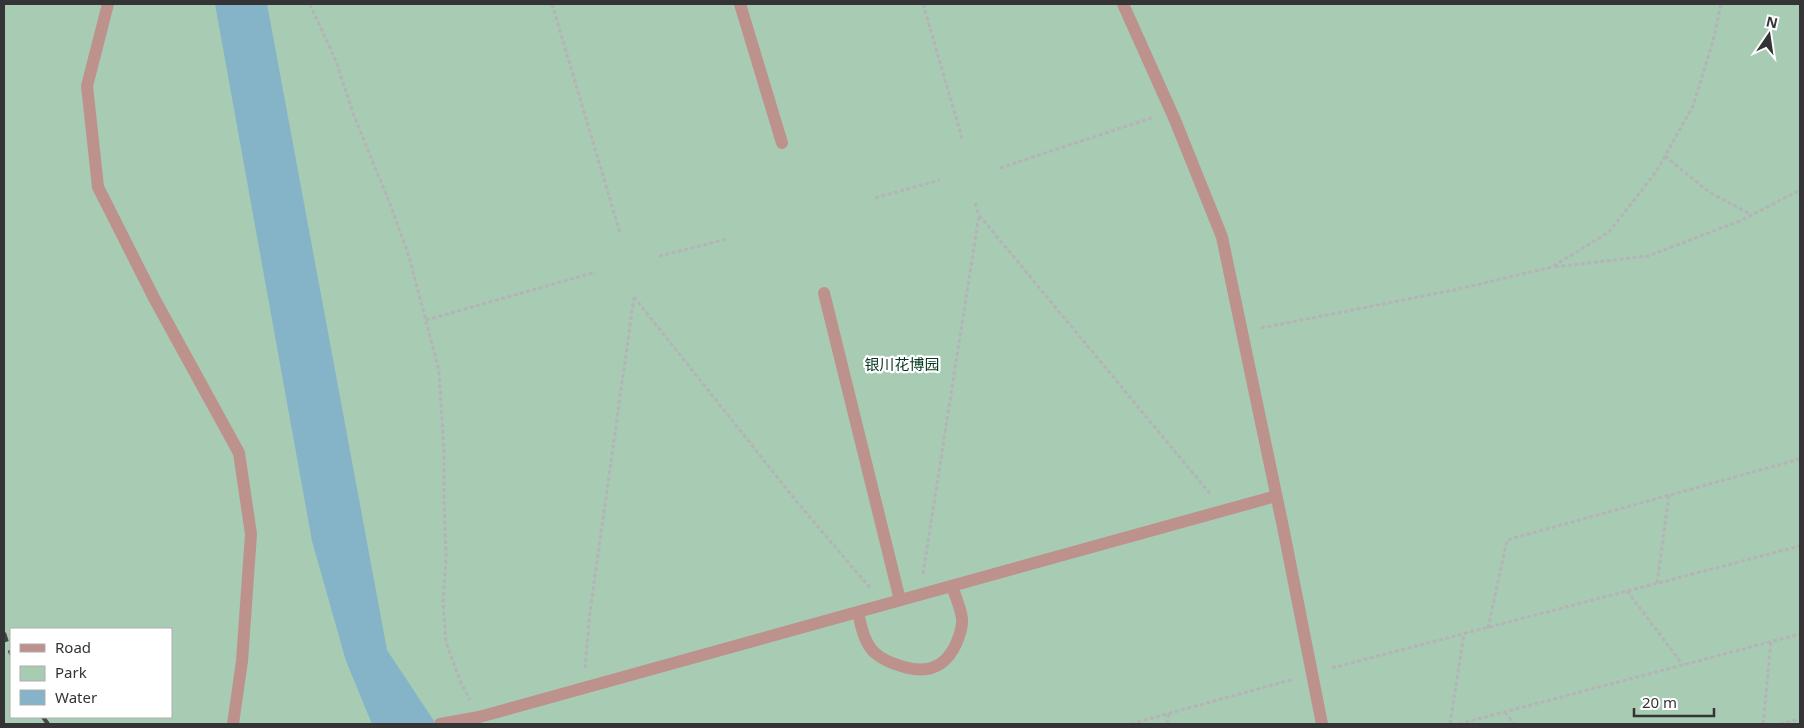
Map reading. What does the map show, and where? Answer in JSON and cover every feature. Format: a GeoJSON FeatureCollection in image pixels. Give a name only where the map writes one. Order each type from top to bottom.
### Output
{"type":"FeatureCollection","features":[{"type":"Feature","properties":{"kind":"street"},"geometry":{"type":"LineString","coordinates":[[108,4],[87,86],[98,187],[154,298],[239,453],[251,534],[242,662],[233,724]]}},
{"type":"Feature","properties":{"kind":"street"},"geometry":{"type":"LineString","coordinates":[[740,4],[782,144]]}},
{"type":"Feature","properties":{"kind":"street"},"geometry":{"type":"LineString","coordinates":[[1123,4],[1171,111],[1222,237],[1322,724]]}},
{"type":"Feature","properties":{"kind":"street"},"geometry":{"type":"LineString","coordinates":[[824,292],[900,600]]}},
{"type":"Feature","properties":{"kind":"street"},"geometry":{"type":"LineString","coordinates":[[440,724],[479,717],[1276,496]]}},
{"type":"Feature","properties":{"kind":"street"},"geometry":{"type":"LineString","coordinates":[[858,612],[867,642],[875,654],[910,670],[928,670],[939,665],[953,651],[960,635],[962,619],[952,586]]}},
{"type":"Feature","properties":{"kind":"path"},"geometry":{"type":"LineString","coordinates":[[310,4],[336,61],[354,116],[408,253],[426,320],[438,371],[442,410],[446,642],[461,683],[479,717]]}},
{"type":"Feature","properties":{"kind":"path"},"geometry":{"type":"LineString","coordinates":[[552,4],[620,233]]}},
{"type":"Feature","properties":{"kind":"path"},"geometry":{"type":"LineString","coordinates":[[923,4],[962,138]]}},
{"type":"Feature","properties":{"kind":"path"},"geometry":{"type":"LineString","coordinates":[[1552,267],[1609,232],[1656,172],[1693,106],[1713,41],[1721,4]]}},
{"type":"Feature","properties":{"kind":"path"},"geometry":{"type":"LineString","coordinates":[[1000,168],[1171,111]]}},
{"type":"Feature","properties":{"kind":"path"},"geometry":{"type":"LineString","coordinates":[[1665,156],[1709,192],[1752,215]]}},
{"type":"Feature","properties":{"kind":"path"},"geometry":{"type":"LineString","coordinates":[[876,198],[940,180]]}},
{"type":"Feature","properties":{"kind":"path"},"geometry":{"type":"LineString","coordinates":[[1242,332],[1454,290],[1552,267],[1648,256],[1740,221],[1800,190]]}},
{"type":"Feature","properties":{"kind":"path"},"geometry":{"type":"LineString","coordinates":[[975,203],[979,215],[1224,510]]}},
{"type":"Feature","properties":{"kind":"path"},"geometry":{"type":"LineString","coordinates":[[920,595],[979,215]]}},
{"type":"Feature","properties":{"kind":"path"},"geometry":{"type":"LineString","coordinates":[[659,256],[727,239]]}},
{"type":"Feature","properties":{"kind":"path"},"geometry":{"type":"LineString","coordinates":[[426,320],[596,272]]}},
{"type":"Feature","properties":{"kind":"path"},"geometry":{"type":"LineString","coordinates":[[583,688],[590,612],[634,296],[797,502],[884,604]]}},
{"type":"Feature","properties":{"kind":"path"},"geometry":{"type":"LineString","coordinates":[[1488,628],[1507,540],[1800,459]]}},
{"type":"Feature","properties":{"kind":"path"},"geometry":{"type":"LineString","coordinates":[[1657,583],[1669,495]]}},
{"type":"Feature","properties":{"kind":"path"},"geometry":{"type":"LineString","coordinates":[[1131,724],[1312,674],[1800,546]]}},
{"type":"Feature","properties":{"kind":"path"},"geometry":{"type":"LineString","coordinates":[[1627,591],[1683,665]]}},
{"type":"Feature","properties":{"kind":"path"},"geometry":{"type":"LineString","coordinates":[[1450,724],[1464,634]]}},
{"type":"Feature","properties":{"kind":"path"},"geometry":{"type":"LineString","coordinates":[[1458,724],[1800,634]]}},
{"type":"Feature","properties":{"kind":"path"},"geometry":{"type":"LineString","coordinates":[[1763,724],[1771,642]]}},
{"type":"Feature","properties":{"kind":"path"},"geometry":{"type":"LineString","coordinates":[[1504,712],[1514,724]]}},
{"type":"Feature","properties":{"kind":"path"},"geometry":{"type":"LineString","coordinates":[[1167,724],[1169,714]]}},
{"type":"Feature","properties":{"kind":"path"},"geometry":{"type":"LineString","coordinates":[[1780,724],[1800,719]]}},
{"type":"Feature","properties":{"kind":"green space","name":"银川花博园"},"geometry":{"type":"Polygon","coordinates":[[[4,4],[1800,4],[1800,724],[4,724],[4,4]]]}},
{"type":"Feature","properties":{"kind":"water"},"geometry":{"type":"Polygon","coordinates":[[[215,4],[267,4],[387,650],[436,724],[372,724],[346,661],[312,541],[215,4]]]}},
{"type":"Feature","properties":{"kind":"railway"},"geometry":{"type":"LineString","coordinates":[[4,633],[10,651]]}},
{"type":"Feature","properties":{"kind":"railway"},"geometry":{"type":"LineString","coordinates":[[44,718],[48,724]]}}]}
